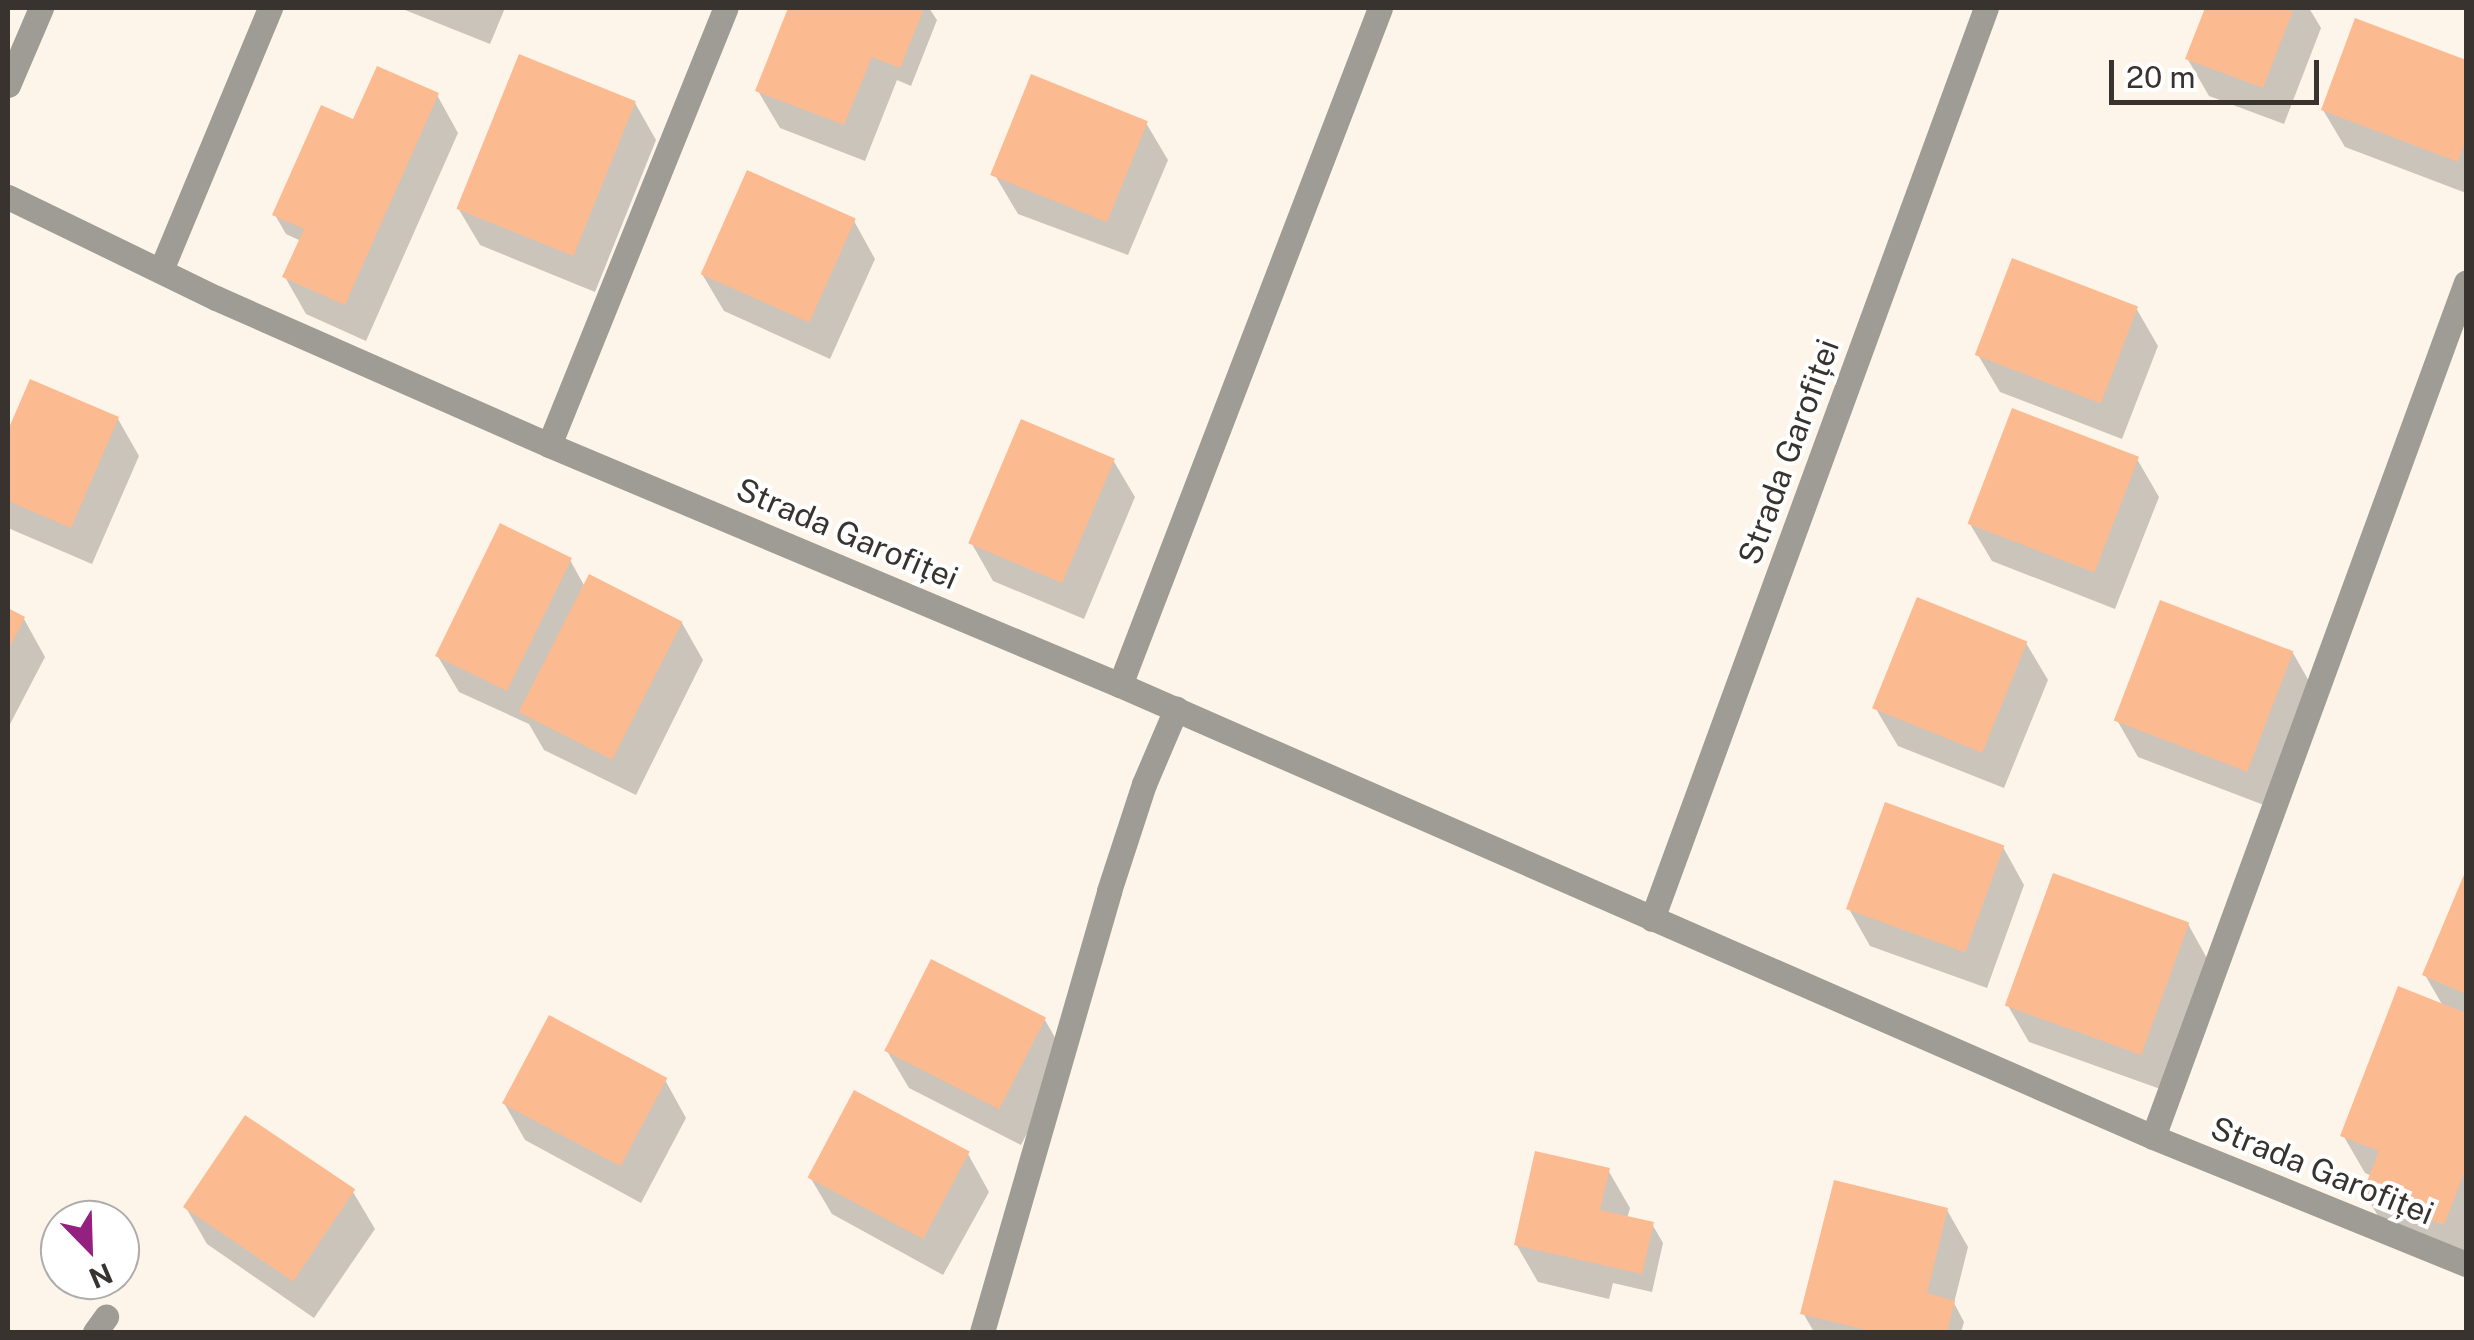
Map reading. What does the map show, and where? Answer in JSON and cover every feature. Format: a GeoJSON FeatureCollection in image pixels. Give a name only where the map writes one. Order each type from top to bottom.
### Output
{"type":"FeatureCollection","features":[{"type":"Feature","properties":{"kind":"street"},"geometry":{"type":"LineString","coordinates":[[8,85],[41,8]]}},
{"type":"Feature","properties":{"kind":"street"},"geometry":{"type":"LineString","coordinates":[[161,270],[270,8]]}},
{"type":"Feature","properties":{"kind":"street"},"geometry":{"type":"LineString","coordinates":[[548,445],[726,8]]}},
{"type":"Feature","properties":{"kind":"street"},"geometry":{"type":"LineString","coordinates":[[1120,685],[1380,8]]}},
{"type":"Feature","properties":{"kind":"street","name":"Strada Garofiței"},"geometry":{"type":"LineString","coordinates":[[1652,918],[1986,8]]}},
{"type":"Feature","properties":{"kind":"street","name":"Strada Garofiței"},"geometry":{"type":"LineString","coordinates":[[8,197],[216,298],[548,445],[1120,685],[2153,1138],[2466,1264]]}},
{"type":"Feature","properties":{"kind":"street"},"geometry":{"type":"LineString","coordinates":[[2153,1138],[2466,282]]}},
{"type":"Feature","properties":{"kind":"street"},"geometry":{"type":"LineString","coordinates":[[982,1332],[1109,890],[1144,784],[1176,710]]}},
{"type":"Feature","properties":{"kind":"building"},"geometry":{"type":"Polygon","coordinates":[[[788,8],[924,8],[900,68],[872,57],[844,125],[755,91],[788,8]]]}},
{"type":"Feature","properties":{"kind":"building"},"geometry":{"type":"Polygon","coordinates":[[[2205,8],[2294,8],[2263,88],[2185,59],[2205,8]]]}},
{"type":"Feature","properties":{"kind":"building"},"geometry":{"type":"Polygon","coordinates":[[[2355,18],[2466,60],[2466,138],[2458,162],[2321,110],[2355,18]]]}},
{"type":"Feature","properties":{"kind":"building"},"geometry":{"type":"Polygon","coordinates":[[[519,54],[636,101],[573,256],[456,209],[519,54]]]}},
{"type":"Feature","properties":{"kind":"building"},"geometry":{"type":"Polygon","coordinates":[[[377,66],[439,93],[345,305],[282,277],[304,229],[272,215],[321,105],[353,119],[377,66]]]}},
{"type":"Feature","properties":{"kind":"building"},"geometry":{"type":"Polygon","coordinates":[[[1031,74],[1148,121],[1107,222],[990,175],[1031,74]]]}},
{"type":"Feature","properties":{"kind":"building"},"geometry":{"type":"Polygon","coordinates":[[[747,170],[856,218],[809,323],[701,274],[747,170]]]}},
{"type":"Feature","properties":{"kind":"building"},"geometry":{"type":"Polygon","coordinates":[[[2012,258],[2138,306],[2101,403],[1975,355],[2012,258]]]}},
{"type":"Feature","properties":{"kind":"building"},"geometry":{"type":"Polygon","coordinates":[[[30,379],[119,417],[71,528],[8,501],[8,430],[30,379]]]}},
{"type":"Feature","properties":{"kind":"building"},"geometry":{"type":"Polygon","coordinates":[[[2012,408],[2139,457],[2095,573],[1968,524],[2012,408]]]}},
{"type":"Feature","properties":{"kind":"building"},"geometry":{"type":"Polygon","coordinates":[[[1021,419],[1115,459],[1062,583],[968,543],[1021,419]]]}},
{"type":"Feature","properties":{"kind":"building"},"geometry":{"type":"Polygon","coordinates":[[[500,523],[572,558],[507,691],[435,656],[500,523]]]}},
{"type":"Feature","properties":{"kind":"building"},"geometry":{"type":"Polygon","coordinates":[[[589,574],[683,622],[612,760],[519,712],[589,574]]]}},
{"type":"Feature","properties":{"kind":"building"},"geometry":{"type":"Polygon","coordinates":[[[1917,597],[2027,642],[1982,753],[1872,708],[1917,597]]]}},
{"type":"Feature","properties":{"kind":"building"},"geometry":{"type":"Polygon","coordinates":[[[2160,600],[2294,651],[2247,772],[2114,720],[2160,600]]]}},
{"type":"Feature","properties":{"kind":"building"},"geometry":{"type":"Polygon","coordinates":[[[8,608],[25,617],[8,651],[8,608]]]}},
{"type":"Feature","properties":{"kind":"building"},"geometry":{"type":"Polygon","coordinates":[[[1885,802],[2004,845],[1965,953],[1846,909],[1885,802]]]}},
{"type":"Feature","properties":{"kind":"building"},"geometry":{"type":"Polygon","coordinates":[[[2466,870],[2466,994],[2422,975],[2466,870]]]}},
{"type":"Feature","properties":{"kind":"building"},"geometry":{"type":"Polygon","coordinates":[[[2053,873],[2189,923],[2141,1055],[2005,1005],[2053,873]]]}},
{"type":"Feature","properties":{"kind":"building"},"geometry":{"type":"Polygon","coordinates":[[[931,959],[1046,1018],[999,1109],[884,1051],[931,959]]]}},
{"type":"Feature","properties":{"kind":"building"},"geometry":{"type":"Polygon","coordinates":[[[2398,986],[2466,1013],[2466,1168],[2444,1225],[2362,1194],[2379,1151],[2340,1136],[2398,986]]]}},
{"type":"Feature","properties":{"kind":"building"},"geometry":{"type":"Polygon","coordinates":[[[549,1015],[667,1078],[620,1166],[502,1103],[549,1015]]]}},
{"type":"Feature","properties":{"kind":"building"},"geometry":{"type":"Polygon","coordinates":[[[854,1090],[970,1152],[923,1239],[808,1177],[854,1090]]]}},
{"type":"Feature","properties":{"kind":"building"},"geometry":{"type":"Polygon","coordinates":[[[245,1115],[355,1189],[293,1281],[183,1207],[245,1115]]]}},
{"type":"Feature","properties":{"kind":"building"},"geometry":{"type":"Polygon","coordinates":[[[1535,1151],[1610,1168],[1600,1210],[1654,1222],[1642,1274],[1514,1245],[1535,1151]]]}},
{"type":"Feature","properties":{"kind":"building"},"geometry":{"type":"Polygon","coordinates":[[[1834,1180],[1948,1208],[1927,1293],[1955,1301],[1947,1332],[1875,1332],[1800,1314],[1834,1180]]]}}]}
